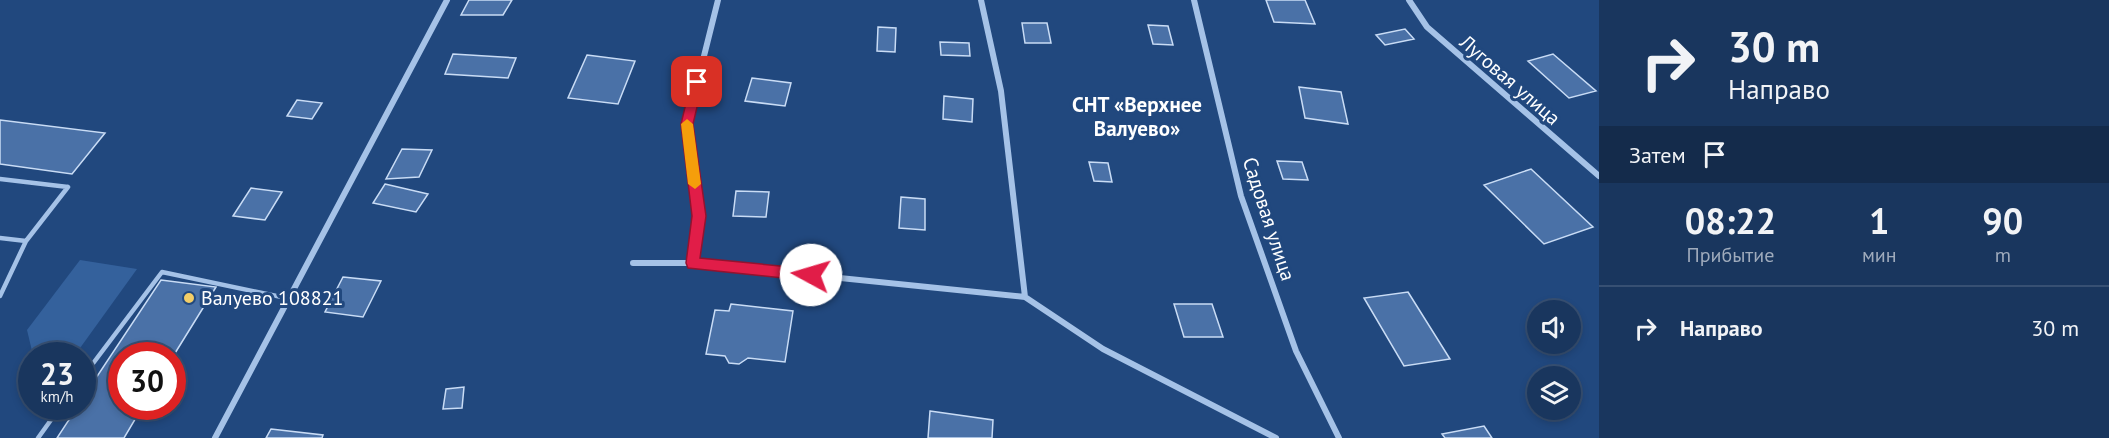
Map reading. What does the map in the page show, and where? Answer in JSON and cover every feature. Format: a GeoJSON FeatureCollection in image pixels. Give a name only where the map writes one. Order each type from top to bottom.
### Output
{"type":"FeatureCollection","features":[{"type":"Feature","properties":{"kind":"street"},"geometry":{"type":"LineString","coordinates":[[215,438],[291,299],[447,0]]}},
{"type":"Feature","properties":{"kind":"street"},"geometry":{"type":"LineString","coordinates":[[693,263],[699,216],[687,124],[718,0]]}},
{"type":"Feature","properties":{"kind":"street"},"geometry":{"type":"LineString","coordinates":[[981,0],[1001,92],[1025,297]]}},
{"type":"Feature","properties":{"kind":"street","name":"Садовая улица"},"geometry":{"type":"LineString","coordinates":[[1194,0],[1241,196],[1296,351],[1339,438]]}},
{"type":"Feature","properties":{"kind":"street","name":"Луговая улица"},"geometry":{"type":"LineString","coordinates":[[1409,0],[1427,27],[1599,176]]}},
{"type":"Feature","properties":{"kind":"street"},"geometry":{"type":"LineString","coordinates":[[633,263],[693,263],[1025,297],[1103,349],[1276,438]]}},
{"type":"Feature","properties":{"kind":"lane"},"geometry":{"type":"LineString","coordinates":[[0,179],[68,188],[26,241],[0,296]]}},
{"type":"Feature","properties":{"kind":"lane"},"geometry":{"type":"LineString","coordinates":[[0,238],[26,241]]}},
{"type":"Feature","properties":{"kind":"lane"},"geometry":{"type":"LineString","coordinates":[[96,359],[162,272],[291,299]]}},
{"type":"Feature","properties":{"kind":"lane"},"geometry":{"type":"LineString","coordinates":[[38,438],[52,420]]}},
{"type":"Feature","properties":{"kind":"shaded area"},"geometry":{"type":"Polygon","coordinates":[[[80,260],[137,269],[84,342],[30,342],[27,330],[80,260]]]}},
{"type":"Feature","properties":{"kind":"building"},"geometry":{"type":"Polygon","coordinates":[[[469,0],[512,0],[503,15],[461,15],[469,0]]]}},
{"type":"Feature","properties":{"kind":"building"},"geometry":{"type":"Polygon","coordinates":[[[1266,0],[1305,0],[1315,24],[1274,22],[1266,0]]]}},
{"type":"Feature","properties":{"kind":"building"},"geometry":{"type":"Polygon","coordinates":[[[1022,23],[1047,23],[1051,43],[1025,43],[1022,23]]]}},
{"type":"Feature","properties":{"kind":"building"},"geometry":{"type":"Polygon","coordinates":[[[1148,25],[1168,26],[1173,45],[1153,44],[1148,25]]]}},
{"type":"Feature","properties":{"kind":"building"},"geometry":{"type":"Polygon","coordinates":[[[878,27],[896,28],[895,52],[877,51],[878,27]]]}},
{"type":"Feature","properties":{"kind":"building"},"geometry":{"type":"Polygon","coordinates":[[[1405,29],[1414,39],[1385,45],[1376,35],[1405,29]]]}},
{"type":"Feature","properties":{"kind":"building"},"geometry":{"type":"Polygon","coordinates":[[[940,42],[969,43],[970,56],[941,55],[940,42]]]}},
{"type":"Feature","properties":{"kind":"building"},"geometry":{"type":"Polygon","coordinates":[[[453,54],[516,58],[508,78],[445,74],[453,54]]]}},
{"type":"Feature","properties":{"kind":"building"},"geometry":{"type":"Polygon","coordinates":[[[1553,54],[1596,91],[1569,98],[1528,61],[1553,54]]]}},
{"type":"Feature","properties":{"kind":"building"},"geometry":{"type":"Polygon","coordinates":[[[587,55],[635,61],[618,104],[568,98],[587,55]]]}},
{"type":"Feature","properties":{"kind":"building"},"geometry":{"type":"Polygon","coordinates":[[[752,78],[791,83],[785,106],[745,101],[752,78]]]}},
{"type":"Feature","properties":{"kind":"building"},"geometry":{"type":"Polygon","coordinates":[[[1299,87],[1341,92],[1348,124],[1305,118],[1299,87]]]}},
{"type":"Feature","properties":{"kind":"building"},"geometry":{"type":"Polygon","coordinates":[[[944,96],[973,99],[972,122],[943,119],[944,96]]]}},
{"type":"Feature","properties":{"kind":"building"},"geometry":{"type":"Polygon","coordinates":[[[297,100],[322,103],[312,119],[287,116],[297,100]]]}},
{"type":"Feature","properties":{"kind":"building"},"geometry":{"type":"Polygon","coordinates":[[[0,120],[105,133],[72,174],[0,164],[0,120]]]}},
{"type":"Feature","properties":{"kind":"building"},"geometry":{"type":"Polygon","coordinates":[[[402,149],[432,150],[419,177],[386,179],[402,149]]]}},
{"type":"Feature","properties":{"kind":"building"},"geometry":{"type":"Polygon","coordinates":[[[1277,161],[1302,162],[1308,180],[1283,179],[1277,161]]]}},
{"type":"Feature","properties":{"kind":"building"},"geometry":{"type":"Polygon","coordinates":[[[1089,162],[1108,163],[1112,182],[1094,181],[1089,162]]]}},
{"type":"Feature","properties":{"kind":"building"},"geometry":{"type":"Polygon","coordinates":[[[1531,169],[1593,227],[1544,244],[1484,185],[1531,169]]]}},
{"type":"Feature","properties":{"kind":"building"},"geometry":{"type":"Polygon","coordinates":[[[385,184],[428,194],[416,212],[373,203],[385,184]]]}},
{"type":"Feature","properties":{"kind":"building"},"geometry":{"type":"Polygon","coordinates":[[[251,188],[282,192],[265,220],[233,216],[251,188]]]}},
{"type":"Feature","properties":{"kind":"building"},"geometry":{"type":"Polygon","coordinates":[[[736,191],[769,192],[766,217],[733,216],[736,191]]]}},
{"type":"Feature","properties":{"kind":"building"},"geometry":{"type":"Polygon","coordinates":[[[901,197],[925,199],[925,230],[899,228],[901,197]]]}},
{"type":"Feature","properties":{"kind":"building"},"geometry":{"type":"Polygon","coordinates":[[[343,277],[381,281],[363,317],[325,312],[343,277]]]}},
{"type":"Feature","properties":{"kind":"building"},"geometry":{"type":"Polygon","coordinates":[[[161,280],[216,287],[182,342],[120,342],[161,280]]]}},
{"type":"Feature","properties":{"kind":"building"},"geometry":{"type":"Polygon","coordinates":[[[1408,292],[1450,359],[1404,366],[1364,298],[1408,292]]]}},
{"type":"Feature","properties":{"kind":"building"},"geometry":{"type":"Polygon","coordinates":[[[731,304],[793,311],[785,362],[748,358],[739,364],[729,363],[725,356],[706,354],[715,310],[729,311],[731,304]]]}},
{"type":"Feature","properties":{"kind":"building"},"geometry":{"type":"Polygon","coordinates":[[[1174,304],[1212,304],[1223,337],[1184,337],[1174,304]]]}},
{"type":"Feature","properties":{"kind":"building"},"geometry":{"type":"Polygon","coordinates":[[[108,360],[108,420],[135,420],[124,438],[57,438],[69,420],[96,420],[96,378],[108,360]]]}},
{"type":"Feature","properties":{"kind":"building"},"geometry":{"type":"Polygon","coordinates":[[[464,387],[462,408],[443,409],[446,389],[464,387]]]}},
{"type":"Feature","properties":{"kind":"building"},"geometry":{"type":"Polygon","coordinates":[[[930,411],[993,420],[992,438],[928,438],[930,411]]]}},
{"type":"Feature","properties":{"kind":"building"},"geometry":{"type":"Polygon","coordinates":[[[1484,426],[1492,438],[1445,438],[1442,434],[1484,426]]]}},
{"type":"Feature","properties":{"kind":"building"},"geometry":{"type":"Polygon","coordinates":[[[271,429],[323,435],[322,438],[266,438],[271,429]]]}},
{"type":"Feature","properties":{"kind":"slow traffic"},"geometry":{"type":"LineString","coordinates":[[687,124],[695,184]]}},
{"type":"Feature","properties":{"kind":"place","name":"Валуево 108821"},"geometry":{"type":"Point","coordinates":[189,298]}},
{"type":"Feature","properties":{"kind":"district","name":"СНТ «Верхнее Валуево»"},"geometry":{"type":"Point","coordinates":[1137,117]}},
{"type":"Feature","properties":{"kind":"route"},"geometry":{"type":"LineString","coordinates":[[697,82],[687,124],[699,216],[693,263],[811,275]]}}]}
